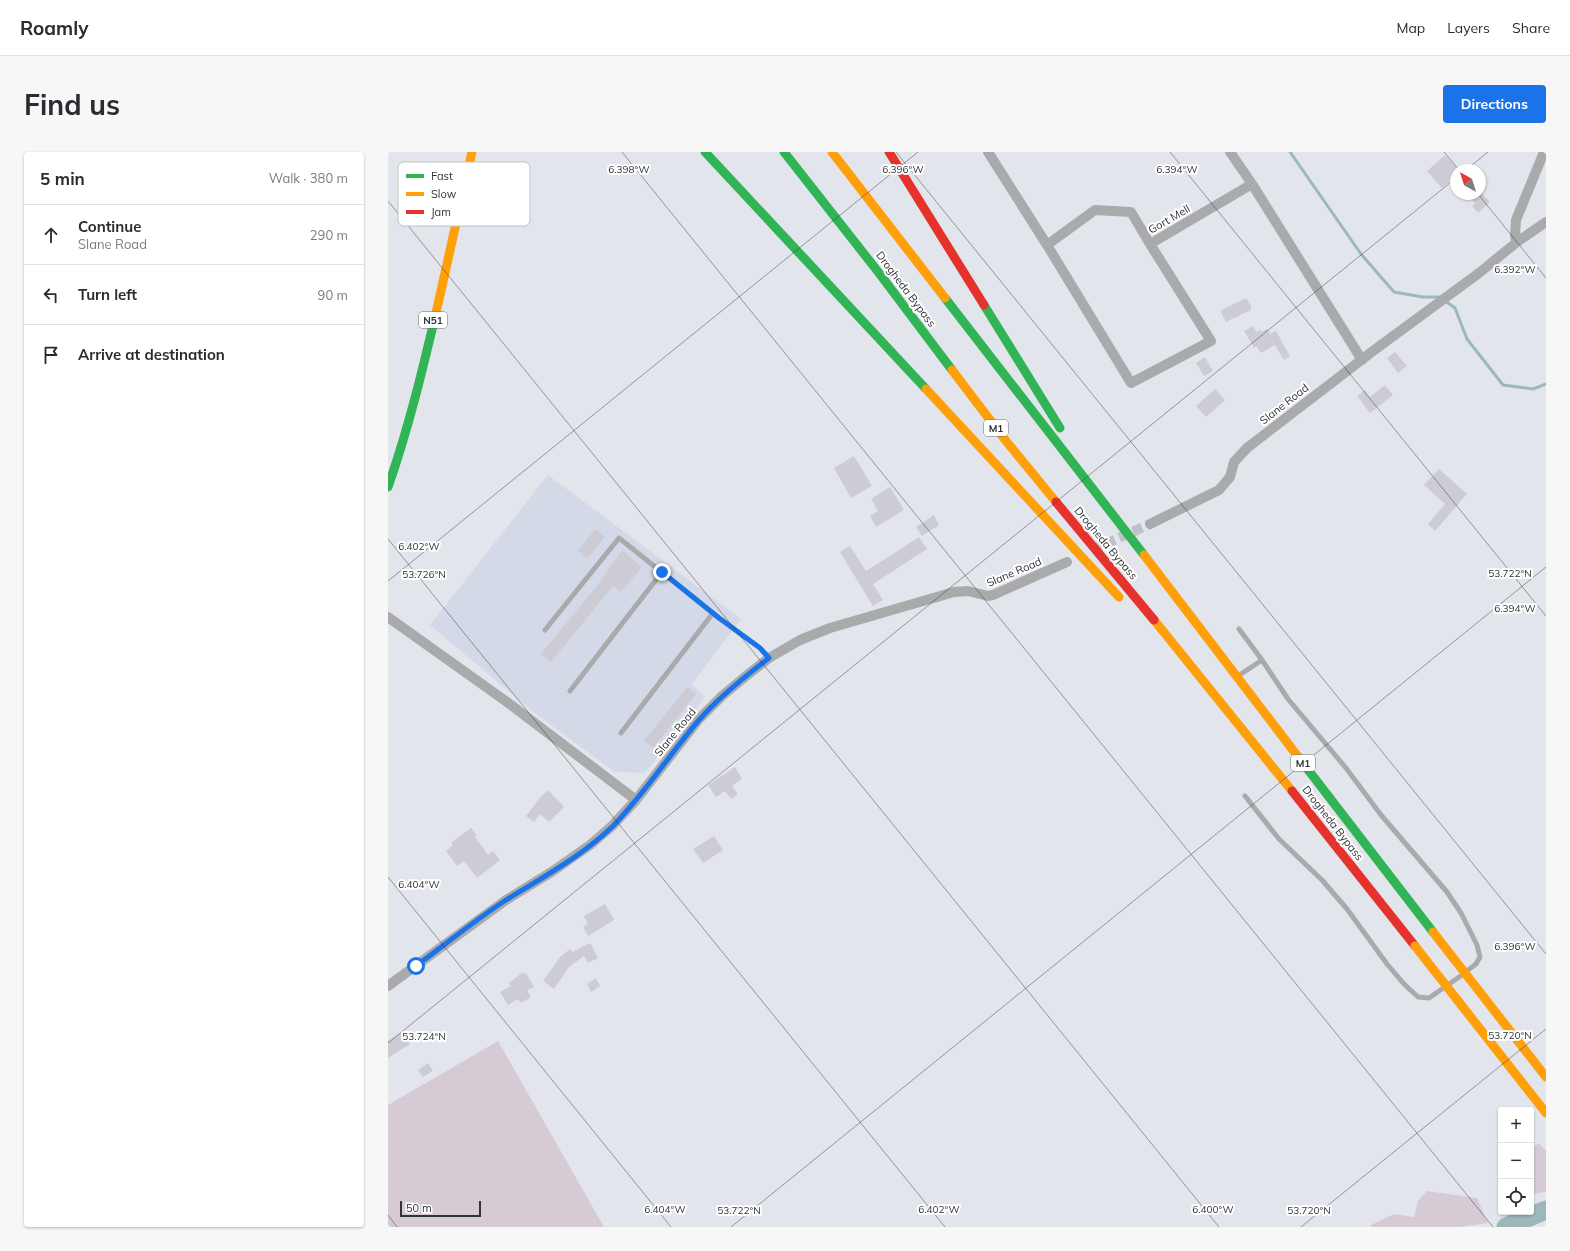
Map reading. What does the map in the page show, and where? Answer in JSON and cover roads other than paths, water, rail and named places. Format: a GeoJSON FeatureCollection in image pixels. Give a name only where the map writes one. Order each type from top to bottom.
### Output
{"type":"FeatureCollection","features":[{"type":"Feature","properties":{"kind":"main road","name":"N51"},"geometry":{"type":"LineString","coordinates":[[470,162],[472,152]]}},
{"type":"Feature","properties":{"kind":"main road"},"geometry":{"type":"LineString","coordinates":[[705,152],[1124,601]]}},
{"type":"Feature","properties":{"kind":"main road","name":"Drogheda Bypass"},"geometry":{"type":"LineString","coordinates":[[784,152],[879,273],[1006,441],[1082,535],[1153,617],[1217,696],[1546,1114]]}},
{"type":"Feature","properties":{"kind":"main road","name":"Drogheda Bypass"},"geometry":{"type":"LineString","coordinates":[[832,152],[1546,1077]]}},
{"type":"Feature","properties":{"kind":"main road"},"geometry":{"type":"LineString","coordinates":[[889,152],[1066,436]]}},
{"type":"Feature","properties":{"kind":"main road","name":"N51"},"geometry":{"type":"LineString","coordinates":[[388,487],[401,450],[421,378],[455,226]]}},
{"type":"Feature","properties":{"kind":"main road"},"geometry":{"type":"LineString","coordinates":[[1087,466],[1131,526],[1172,593]]}},
{"type":"Feature","properties":{"kind":"main road"},"geometry":{"type":"LineString","coordinates":[[1148,628],[1217,696]]}},
{"type":"Feature","properties":{"kind":"street"},"geometry":{"type":"LineString","coordinates":[[988,152],[1047,245],[1131,383],[1211,341],[1150,244]]}},
{"type":"Feature","properties":{"kind":"street"},"geometry":{"type":"LineString","coordinates":[[1230,152],[1252,184],[1362,360]]}},
{"type":"Feature","properties":{"kind":"street"},"geometry":{"type":"LineString","coordinates":[[1544,152],[1516,220],[1515,236],[1517,242],[1546,222]]}},
{"type":"Feature","properties":{"kind":"street","name":"Gort Mell"},"geometry":{"type":"LineString","coordinates":[[1047,245],[1095,210],[1131,212],[1150,244],[1252,184]]}},
{"type":"Feature","properties":{"kind":"street","name":"Slane Road"},"geometry":{"type":"LineString","coordinates":[[1150,524],[1219,490],[1230,477],[1234,462],[1247,448],[1449,296],[1517,242]]}},
{"type":"Feature","properties":{"kind":"street","name":"Slane Road"},"geometry":{"type":"LineString","coordinates":[[388,986],[506,900],[553,871],[590,845],[612,826],[636,800],[699,720],[734,686],[769,658],[800,640],[830,628],[954,592],[968,591],[988,596],[993,595],[1067,562]]}},
{"type":"Feature","properties":{"kind":"street"},"geometry":{"type":"LineString","coordinates":[[388,617],[507,702],[636,800]]}},
{"type":"Feature","properties":{"kind":"lane"},"geometry":{"type":"LineString","coordinates":[[545,630],[619,538],[713,614],[760,648],[769,658]]}},
{"type":"Feature","properties":{"kind":"lane"},"geometry":{"type":"LineString","coordinates":[[570,691],[662,572]]}},
{"type":"Feature","properties":{"kind":"lane"},"geometry":{"type":"LineString","coordinates":[[621,733],[713,614]]}},
{"type":"Feature","properties":{"kind":"lane"},"geometry":{"type":"LineString","coordinates":[[1239,629],[1288,699],[1346,768],[1381,815],[1447,892],[1461,913],[1477,945],[1480,957],[1476,964],[1429,998],[1418,997],[1386,964],[1347,909],[1322,880],[1280,839],[1245,796]]}},
{"type":"Feature","properties":{"kind":"lane"},"geometry":{"type":"LineString","coordinates":[[1237,677],[1262,660]]}},
{"type":"Feature","properties":{"kind":"waterway"},"geometry":{"type":"LineString","coordinates":[[1290,152],[1361,254],[1394,292],[1423,297],[1440,297],[1455,308],[1467,339],[1503,385],[1533,389],[1546,384]]}},
{"type":"Feature","properties":{"kind":"waterway"},"geometry":{"type":"LineString","coordinates":[[1506,1227],[1546,1210]]}},
{"type":"Feature","properties":{"kind":"tunnel"},"geometry":{"type":"LineString","coordinates":[[1092,550],[1150,524]]}}]}
